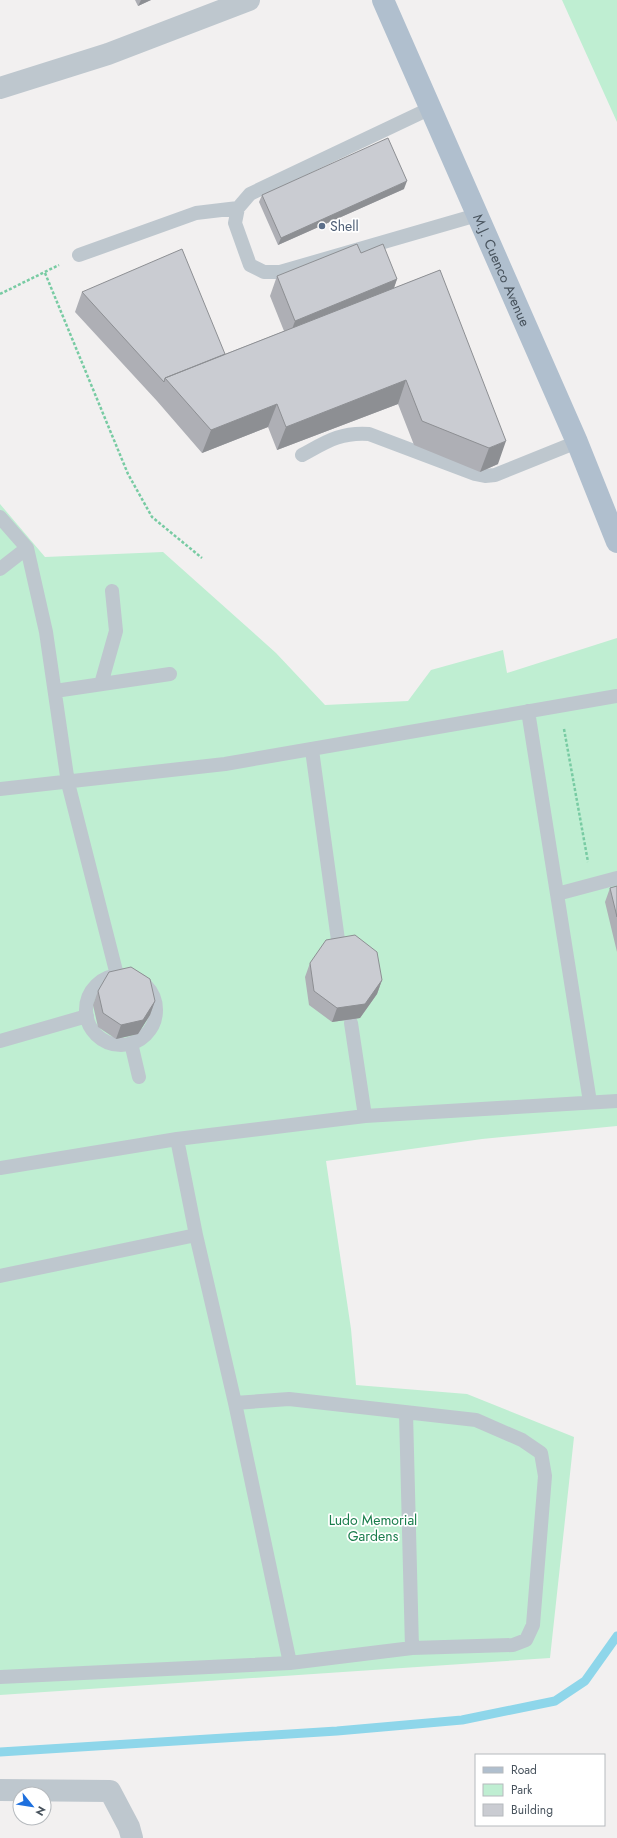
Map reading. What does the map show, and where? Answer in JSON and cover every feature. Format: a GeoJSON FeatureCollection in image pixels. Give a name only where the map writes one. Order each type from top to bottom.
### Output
{"type":"FeatureCollection","features":[{"type":"Feature","properties":{"kind":"main road","name":"M.J. Cuenco Avenue"},"geometry":{"type":"LineString","coordinates":[[383,0],[577,442],[617,542]]}},
{"type":"Feature","properties":{"kind":"street"},"geometry":{"type":"LineString","coordinates":[[0,88],[108,54],[249,0]]}},
{"type":"Feature","properties":{"kind":"street"},"geometry":{"type":"LineString","coordinates":[[0,1790],[110,1791],[129,1827],[132,1838]]}},
{"type":"Feature","properties":{"kind":"lane"},"geometry":{"type":"LineString","coordinates":[[431,108],[250,194],[238,208],[235,223],[250,265],[264,272],[280,272],[477,216]]}},
{"type":"Feature","properties":{"kind":"lane"},"geometry":{"type":"LineString","coordinates":[[80,255],[196,213],[238,208]]}},
{"type":"Feature","properties":{"kind":"lane"},"geometry":{"type":"LineString","coordinates":[[302,455],[338,436],[353,433],[368,434],[475,474],[485,476],[495,475],[577,442]]}},
{"type":"Feature","properties":{"kind":"lane"},"geometry":{"type":"LineString","coordinates":[[0,517],[27,548],[46,632],[68,783],[117,974]]}},
{"type":"Feature","properties":{"kind":"lane"},"geometry":{"type":"LineString","coordinates":[[0,569],[27,548]]}},
{"type":"Feature","properties":{"kind":"lane"},"geometry":{"type":"LineString","coordinates":[[101,684],[116,631],[112,592]]}},
{"type":"Feature","properties":{"kind":"lane"},"geometry":{"type":"LineString","coordinates":[[55,691],[170,674]]}},
{"type":"Feature","properties":{"kind":"lane"},"geometry":{"type":"LineString","coordinates":[[0,789],[68,783],[225,764],[617,696]]}},
{"type":"Feature","properties":{"kind":"lane"},"geometry":{"type":"LineString","coordinates":[[528,711],[590,1102]]}},
{"type":"Feature","properties":{"kind":"lane"},"geometry":{"type":"LineString","coordinates":[[312,750],[338,940]]}},
{"type":"Feature","properties":{"kind":"lane"},"geometry":{"type":"LineString","coordinates":[[557,894],[592,886],[617,878]]}},
{"type":"Feature","properties":{"kind":"lane"},"geometry":{"type":"LineString","coordinates":[[117,974],[128,975],[139,979],[148,987],[154,997],[156,1008],[150,1030],[141,1038],[131,1043],[119,1045],[108,1042],[98,1036],[90,1027],[86,1005],[90,994],[96,985],[106,978],[117,974]]}},
{"type":"Feature","properties":{"kind":"lane"},"geometry":{"type":"LineString","coordinates":[[0,1041],[87,1016]]}},
{"type":"Feature","properties":{"kind":"lane"},"geometry":{"type":"LineString","coordinates":[[351,1023],[365,1116]]}},
{"type":"Feature","properties":{"kind":"lane"},"geometry":{"type":"LineString","coordinates":[[131,1043],[139,1077]]}},
{"type":"Feature","properties":{"kind":"lane"},"geometry":{"type":"LineString","coordinates":[[0,1168],[177,1138],[365,1116],[617,1101]]}},
{"type":"Feature","properties":{"kind":"lane"},"geometry":{"type":"LineString","coordinates":[[177,1138],[196,1235],[236,1403],[290,1663]]}},
{"type":"Feature","properties":{"kind":"lane"},"geometry":{"type":"LineString","coordinates":[[0,1276],[196,1235]]}},
{"type":"Feature","properties":{"kind":"lane"},"geometry":{"type":"LineString","coordinates":[[0,1677],[290,1663],[412,1648],[513,1645],[526,1640],[533,1625],[545,1476],[541,1453],[522,1440],[476,1420],[289,1400],[236,1403]]}},
{"type":"Feature","properties":{"kind":"lane"},"geometry":{"type":"LineString","coordinates":[[406,1413],[412,1648]]}},
{"type":"Feature","properties":{"kind":"path"},"geometry":{"type":"LineString","coordinates":[[0,294],[80,255]]}},
{"type":"Feature","properties":{"kind":"path"},"geometry":{"type":"LineString","coordinates":[[45,273],[128,474],[152,517],[202,558]]}},
{"type":"Feature","properties":{"kind":"path"},"geometry":{"type":"LineString","coordinates":[[560,706],[592,886]]}},
{"type":"Feature","properties":{"kind":"green space"},"geometry":{"type":"Polygon","coordinates":[[[562,0],[617,0],[617,122],[562,0]]]}},
{"type":"Feature","properties":{"kind":"green space","name":"Ludo Memorial Gardens"},"geometry":{"type":"Polygon","coordinates":[[[0,504],[45,557],[163,552],[276,653],[325,705],[408,701],[431,670],[503,650],[507,673],[617,638],[617,1126],[482,1139],[326,1161],[351,1329],[356,1385],[467,1394],[574,1437],[550,1658],[0,1695],[0,504]]]}},
{"type":"Feature","properties":{"kind":"building"},"geometry":{"type":"Polygon","coordinates":[[[388,138],[407,181],[281,238],[262,195],[388,138]]]}},
{"type":"Feature","properties":{"kind":"building"},"geometry":{"type":"Polygon","coordinates":[[[357,244],[361,253],[383,244],[397,279],[295,321],[277,276],[357,244]]]}},
{"type":"Feature","properties":{"kind":"building"},"geometry":{"type":"Polygon","coordinates":[[[182,249],[225,354],[165,378],[164,382],[82,292],[182,249]]]}},
{"type":"Feature","properties":{"kind":"building"},"geometry":{"type":"Polygon","coordinates":[[[440,270],[506,441],[489,448],[422,421],[406,380],[286,427],[277,404],[211,430],[165,378],[440,270]]]}},
{"type":"Feature","properties":{"kind":"building"},"geometry":{"type":"Polygon","coordinates":[[[617,886],[617,917],[610,888],[617,886]]]}},
{"type":"Feature","properties":{"kind":"building"},"geometry":{"type":"Polygon","coordinates":[[[355,935],[377,952],[382,980],[365,1004],[337,1008],[314,991],[310,963],[326,940],[355,935]]]}},
{"type":"Feature","properties":{"kind":"building"},"geometry":{"type":"Polygon","coordinates":[[[131,967],[150,979],[155,1001],[143,1020],[121,1025],[103,1013],[98,991],[109,972],[131,967]]]}},
{"type":"Feature","properties":{"kind":"waterway"},"geometry":{"type":"LineString","coordinates":[[0,1752],[337,1731],[462,1720],[555,1701],[585,1681],[617,1636]]}},
{"type":"Feature","properties":{"kind":"place","name":"Shell"},"geometry":{"type":"Point","coordinates":[322,226]}}]}
